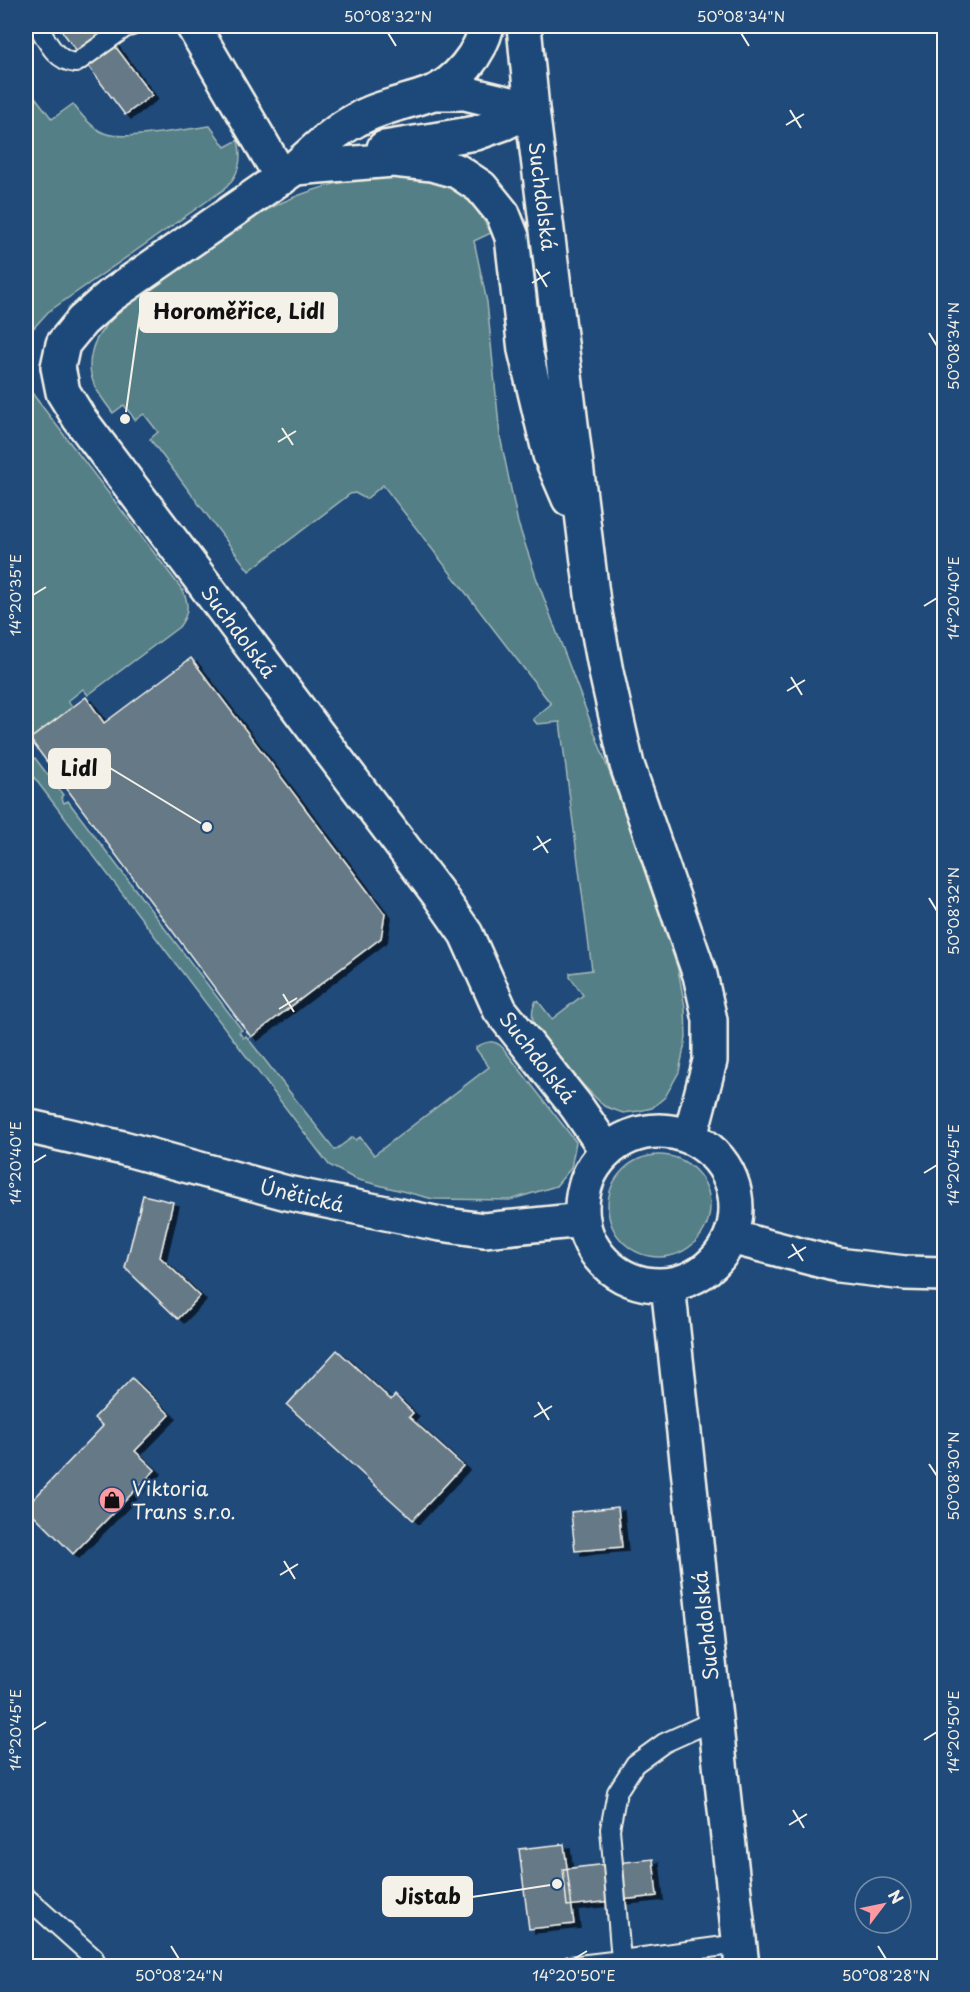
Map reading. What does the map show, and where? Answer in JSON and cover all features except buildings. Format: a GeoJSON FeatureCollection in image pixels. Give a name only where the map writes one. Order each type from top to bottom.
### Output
{"type":"FeatureCollection","features":[{"type":"Feature","properties":{"kind":"main road"},"geometry":{"type":"LineString","coordinates":[[193,26],[301,170]]}},
{"type":"Feature","properties":{"kind":"main road"},"geometry":{"type":"LineString","coordinates":[[301,170],[332,135],[355,120],[381,108],[431,93],[455,78],[471,59],[487,26]]}},
{"type":"Feature","properties":{"kind":"main road","name":"Suchdolská"},"geometry":{"type":"LineString","coordinates":[[524,26],[532,109],[595,614],[627,765],[700,975],[710,1020],[710,1060],[690,1137]]}},
{"type":"Feature","properties":{"kind":"main road"},"geometry":{"type":"LineString","coordinates":[[431,93],[465,93],[532,109]]}},
{"type":"Feature","properties":{"kind":"main road"},"geometry":{"type":"LineString","coordinates":[[301,170],[382,148],[476,134],[532,109]]}},
{"type":"Feature","properties":{"kind":"main road"},"geometry":{"type":"LineString","coordinates":[[301,170],[393,160],[432,164],[458,171],[481,188],[503,214],[512,237],[525,350],[550,455],[584,536]]}},
{"type":"Feature","properties":{"kind":"main road","name":"Suchdolská"},"geometry":{"type":"LineString","coordinates":[[301,170],[110,296],[82,321],[63,344],[58,367],[63,392],[93,437],[454,916],[476,955],[500,1010],[576,1106],[607,1151]]}},
{"type":"Feature","properties":{"kind":"main road","name":"Únětická"},"geometry":{"type":"LineString","coordinates":[[26,1126],[123,1148],[287,1193],[440,1224],[484,1230],[583,1220]]}},
{"type":"Feature","properties":{"kind":"main road"},"geometry":{"type":"LineString","coordinates":[[646,1131],[668,1131],[690,1137],[710,1149],[726,1168],[734,1190],[736,1214],[731,1237],[721,1255],[706,1270],[688,1280],[668,1285],[644,1284],[622,1276],[604,1262],[590,1243],[583,1220],[583,1195],[591,1171],[607,1151],[625,1138],[646,1131]]}},
{"type":"Feature","properties":{"kind":"main road"},"geometry":{"type":"LineString","coordinates":[[731,1237],[838,1265],[905,1273],[945,1274]]}},
{"type":"Feature","properties":{"kind":"main road","name":"Suchdolská"},"geometry":{"type":"LineString","coordinates":[[668,1285],[740,1955]]}},
{"type":"Feature","properties":{"kind":"lane"},"geometry":{"type":"LineString","coordinates":[[38,26],[55,53],[67,62],[76,63],[125,28],[132,26]]}},
{"type":"Feature","properties":{"kind":"lane"},"geometry":{"type":"LineString","coordinates":[[621,1960],[610,1829],[617,1792],[635,1764],[664,1743],[715,1720]]}},
{"type":"Feature","properties":{"kind":"lane"},"geometry":{"type":"LineString","coordinates":[[26,1897],[94,1958],[97,1966]]}},
{"type":"Feature","properties":{"kind":"lane"},"geometry":{"type":"LineString","coordinates":[[570,1966],[621,1960],[740,1955]]}},
{"type":"Feature","properties":{"kind":"green space"},"geometry":{"type":"Polygon","coordinates":[[[26,85],[52,119],[73,104],[92,126],[116,136],[210,126],[225,147],[238,140],[240,161],[236,174],[223,190],[48,312],[30,332],[26,343],[26,85]]]}},
{"type":"Feature","properties":{"kind":"green space"},"geometry":{"type":"Polygon","coordinates":[[[419,176],[444,185],[462,195],[477,210],[491,233],[474,241],[487,302],[500,436],[518,523],[624,811],[678,969],[685,1007],[686,1038],[679,1072],[665,1097],[652,1108],[623,1113],[604,1106],[537,1031],[533,1020],[532,1012],[536,1001],[552,1019],[583,995],[570,977],[570,973],[592,970],[560,722],[537,724],[533,719],[551,704],[383,485],[366,499],[355,493],[350,494],[249,571],[150,439],[158,432],[144,414],[135,420],[124,405],[113,413],[99,394],[90,372],[94,345],[99,335],[116,315],[151,287],[261,213],[294,197],[338,183],[419,176]]]}},
{"type":"Feature","properties":{"kind":"green space"},"geometry":{"type":"Polygon","coordinates":[[[26,378],[28,387],[35,397],[181,588],[187,608],[185,618],[179,627],[88,695],[83,689],[68,701],[75,710],[27,747],[31,753],[28,755],[32,760],[35,758],[63,795],[61,797],[64,803],[68,801],[242,1030],[239,1032],[243,1038],[246,1036],[335,1150],[353,1137],[356,1140],[360,1137],[374,1155],[489,1067],[476,1047],[493,1042],[503,1048],[576,1142],[571,1168],[556,1186],[510,1200],[433,1199],[355,1179],[329,1165],[26,767],[26,378]]]}},
{"type":"Feature","properties":{"kind":"green space"},"geometry":{"type":"Polygon","coordinates":[[[659,1155],[678,1159],[695,1170],[706,1187],[710,1206],[706,1225],[695,1242],[678,1253],[659,1257],[640,1253],[623,1242],[612,1225],[608,1206],[612,1187],[623,1170],[640,1159],[659,1155]]]}},
{"type":"Feature","properties":{"kind":"place","name":"Horoměřice, Lidl"},"geometry":{"type":"Point","coordinates":[125,419]}},
{"type":"Feature","properties":{"kind":"place","name":"Lidl"},"geometry":{"type":"Point","coordinates":[207,827]}},
{"type":"Feature","properties":{"kind":"place","name":"Viktoria Trans s.r.o."},"geometry":{"type":"Point","coordinates":[112,1500]}},
{"type":"Feature","properties":{"kind":"place","name":"Jistab"},"geometry":{"type":"Point","coordinates":[557,1884]}}]}
